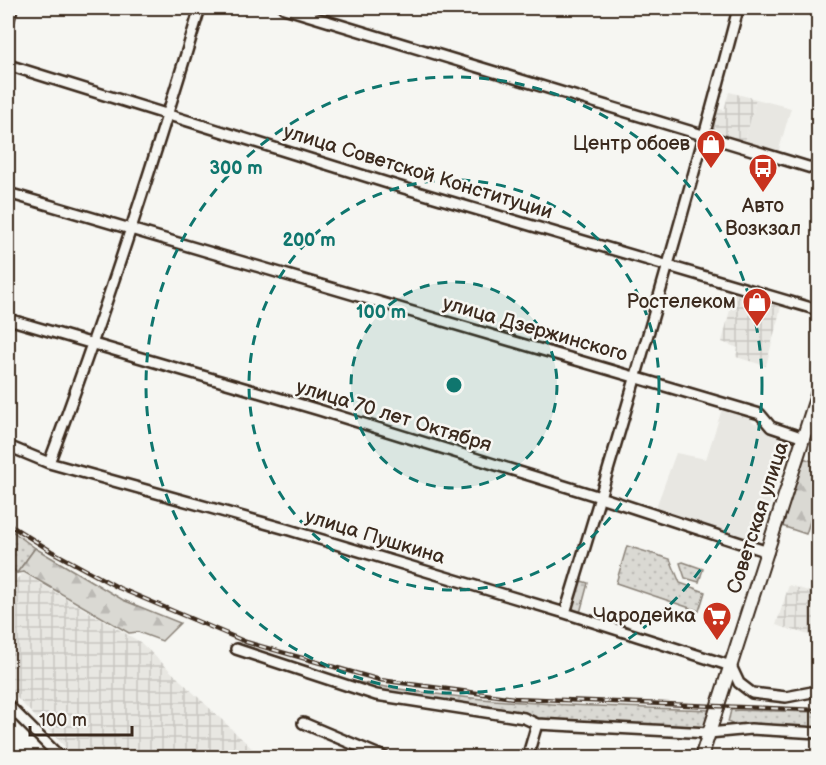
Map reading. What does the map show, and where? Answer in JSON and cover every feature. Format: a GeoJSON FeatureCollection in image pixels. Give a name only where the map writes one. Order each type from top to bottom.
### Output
{"type":"FeatureCollection","features":[{"type":"Feature","properties":{"kind":"main road"},"geometry":{"type":"LineString","coordinates":[[8,19],[12,8]]}},
{"type":"Feature","properties":{"kind":"main road","name":"Советская улица"},"geometry":{"type":"LineString","coordinates":[[701,758],[768,552],[810,433],[819,392]]}},
{"type":"Feature","properties":{"kind":"street"},"geometry":{"type":"LineString","coordinates":[[49,464],[93,345],[168,115],[200,8]]}},
{"type":"Feature","properties":{"kind":"street"},"geometry":{"type":"LineString","coordinates":[[284,8],[819,170]]}},
{"type":"Feature","properties":{"kind":"street"},"geometry":{"type":"LineString","coordinates":[[565,613],[668,266],[705,135],[736,8]]}},
{"type":"Feature","properties":{"kind":"street","name":"улица Советской Конституции"},"geometry":{"type":"LineString","coordinates":[[8,65],[397,186],[819,310]]}},
{"type":"Feature","properties":{"kind":"street","name":"улица Дзержинского"},"geometry":{"type":"LineString","coordinates":[[8,193],[760,414],[771,427],[810,433]]}},
{"type":"Feature","properties":{"kind":"street","name":"улица 70 лет Октября"},"geometry":{"type":"LineString","coordinates":[[8,319],[600,497],[768,552]]}},
{"type":"Feature","properties":{"kind":"street","name":"улица Пушкина"},"geometry":{"type":"LineString","coordinates":[[8,446],[49,464],[200,504],[565,613],[731,666]]}},
{"type":"Feature","properties":{"kind":"street"},"geometry":{"type":"LineString","coordinates":[[236,649],[376,695],[524,718],[537,724],[709,733],[751,729],[819,733]]}},
{"type":"Feature","properties":{"kind":"street"},"geometry":{"type":"LineString","coordinates":[[731,666],[739,682],[752,693],[786,697],[812,693],[819,688]]}},
{"type":"Feature","properties":{"kind":"street"},"geometry":{"type":"LineString","coordinates":[[8,705],[62,758]]}},
{"type":"Feature","properties":{"kind":"street"},"geometry":{"type":"LineString","coordinates":[[303,723],[386,758]]}},
{"type":"Feature","properties":{"kind":"street"},"geometry":{"type":"LineString","coordinates":[[527,758],[537,724]]}},
{"type":"Feature","properties":{"kind":"shaded area"},"geometry":{"type":"Polygon","coordinates":[[[729,92],[756,99],[745,142],[708,132],[715,108],[724,110],[729,92]]]}},
{"type":"Feature","properties":{"kind":"shaded area"},"geometry":{"type":"Polygon","coordinates":[[[756,99],[791,108],[778,153],[745,142],[756,99]]]}},
{"type":"Feature","properties":{"kind":"shaded area"},"geometry":{"type":"Polygon","coordinates":[[[734,294],[781,307],[766,366],[736,357],[738,348],[722,342],[734,294]]]}},
{"type":"Feature","properties":{"kind":"shaded area"},"geometry":{"type":"Polygon","coordinates":[[[723,406],[753,416],[752,422],[793,434],[757,542],[655,510],[676,453],[706,459],[723,406]]]}},
{"type":"Feature","properties":{"kind":"shaded area"},"geometry":{"type":"Polygon","coordinates":[[[23,573],[140,642],[261,757],[75,757],[8,689],[8,587],[23,573]]]}},
{"type":"Feature","properties":{"kind":"shaded area"},"geometry":{"type":"Polygon","coordinates":[[[789,585],[818,594],[818,617],[812,636],[776,625],[789,585]]]}},
{"type":"Feature","properties":{"kind":"green space"},"geometry":{"type":"Polygon","coordinates":[[[803,458],[818,463],[818,496],[806,534],[782,526],[803,458]]]}},
{"type":"Feature","properties":{"kind":"green space"},"geometry":{"type":"Polygon","coordinates":[[[8,528],[35,548],[17,573],[8,563],[8,528]]]}},
{"type":"Feature","properties":{"kind":"green space"},"geometry":{"type":"Polygon","coordinates":[[[627,546],[670,559],[680,583],[705,592],[699,611],[616,583],[627,546]]]}},
{"type":"Feature","properties":{"kind":"green space"},"geometry":{"type":"Polygon","coordinates":[[[35,548],[123,600],[180,623],[162,641],[138,632],[129,633],[24,572],[17,573],[35,548]]]}},
{"type":"Feature","properties":{"kind":"green space"},"geometry":{"type":"Polygon","coordinates":[[[680,563],[703,569],[699,582],[685,578],[680,563]]]}},
{"type":"Feature","properties":{"kind":"green space"},"geometry":{"type":"Polygon","coordinates":[[[578,580],[588,583],[580,613],[574,611],[571,605],[578,580]]]}},
{"type":"Feature","properties":{"kind":"green space"},"geometry":{"type":"Polygon","coordinates":[[[338,678],[430,693],[523,702],[710,710],[704,730],[547,721],[526,715],[377,691],[338,678]]]}},
{"type":"Feature","properties":{"kind":"green space"},"geometry":{"type":"Polygon","coordinates":[[[731,710],[818,712],[818,730],[766,725],[738,728],[728,722],[731,710]]]}},
{"type":"Feature","properties":{"kind":"railway"},"geometry":{"type":"LineString","coordinates":[[8,524],[51,551],[119,588],[246,642],[380,680],[514,698],[818,710]]}},
{"type":"Feature","properties":{"kind":"place","name":"Центр обоев"},"geometry":{"type":"Point","coordinates":[711,170]}},
{"type":"Feature","properties":{"kind":"place","name":"Авто Возкзал"},"geometry":{"type":"Point","coordinates":[763,194]}},
{"type":"Feature","properties":{"kind":"place","name":"Ростелеком"},"geometry":{"type":"Point","coordinates":[757,328]}},
{"type":"Feature","properties":{"kind":"place","name":"Чародейка"},"geometry":{"type":"Point","coordinates":[717,642]}}]}
